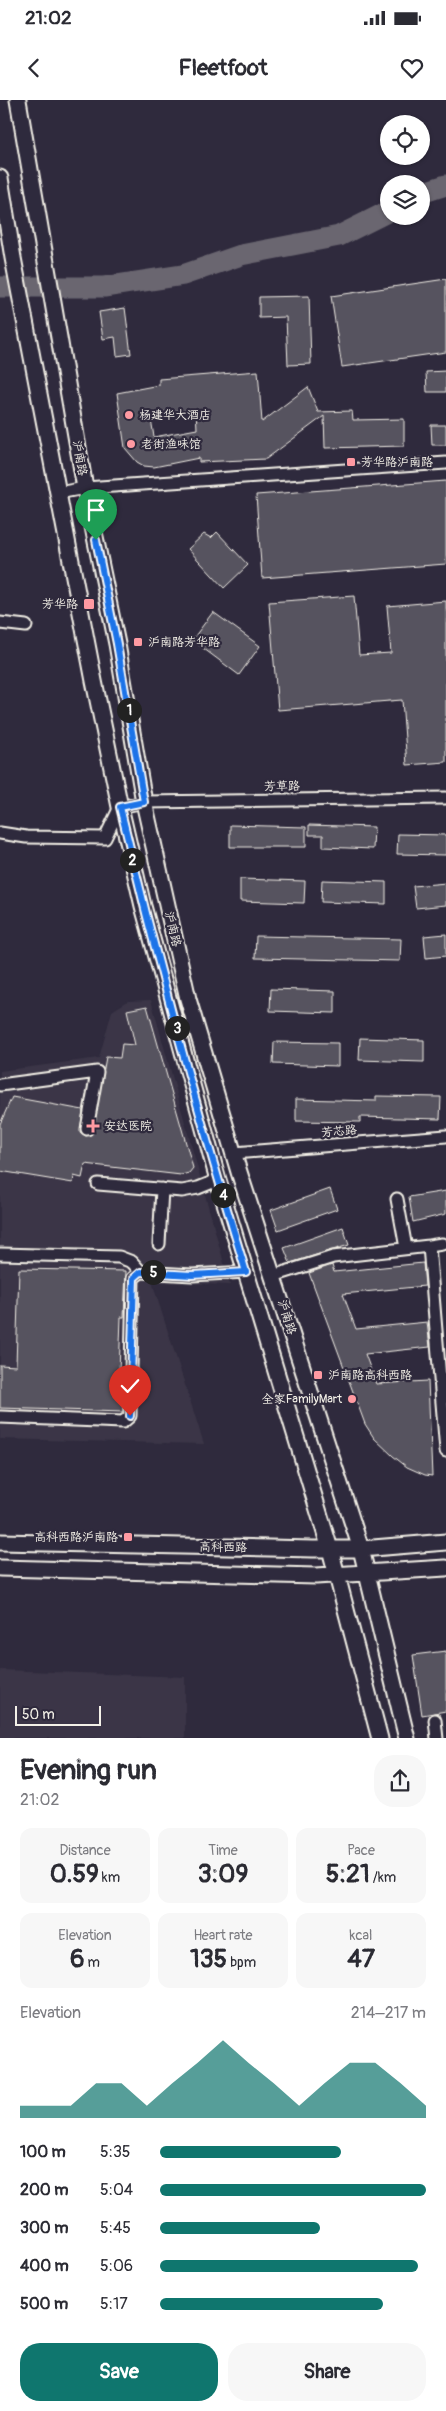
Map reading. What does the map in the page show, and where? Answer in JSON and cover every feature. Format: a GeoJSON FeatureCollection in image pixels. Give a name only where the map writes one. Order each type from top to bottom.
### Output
{"type":"FeatureCollection","features":[{"type":"Feature","properties":{"kind":"main road","name":"沪南路"},"geometry":{"type":"LineString","coordinates":[[18,100],[85,488],[117,644],[144,802],[188,999],[234,1153],[361,1549],[407,1738]]}},
{"type":"Feature","properties":{"kind":"main road","name":"沪南路"},"geometry":{"type":"LineString","coordinates":[[0,178],[13,258],[58,493],[120,807],[143,906],[218,1180],[330,1549],[380,1738]]}},
{"type":"Feature","properties":{"kind":"main road","name":"高科西路"},"geometry":{"type":"LineString","coordinates":[[0,1542],[330,1549],[361,1549],[446,1542]]}},
{"type":"Feature","properties":{"kind":"main road"},"geometry":{"type":"LineString","coordinates":[[0,1568],[337,1575],[446,1568]]}},
{"type":"Feature","properties":{"kind":"street"},"geometry":{"type":"LineString","coordinates":[[58,493],[85,488],[446,463]]}},
{"type":"Feature","properties":{"kind":"street"},"geometry":{"type":"LineString","coordinates":[[0,623],[26,626]]}},
{"type":"Feature","properties":{"kind":"street","name":"芳草路"},"geometry":{"type":"LineString","coordinates":[[120,807],[144,802],[446,798]]}},
{"type":"Feature","properties":{"kind":"street"},"geometry":{"type":"LineString","coordinates":[[0,834],[105,838],[120,807]]}},
{"type":"Feature","properties":{"kind":"street"},"geometry":{"type":"LineString","coordinates":[[0,1084],[97,1072],[87,1129]]}},
{"type":"Feature","properties":{"kind":"street","name":"芳芯路"},"geometry":{"type":"LineString","coordinates":[[234,1153],[446,1136]]}},
{"type":"Feature","properties":{"kind":"street"},"geometry":{"type":"LineString","coordinates":[[98,1184],[182,1191],[198,1188],[218,1180]]}},
{"type":"Feature","properties":{"kind":"street"},"geometry":{"type":"LineString","coordinates":[[159,1244],[162,1189]]}},
{"type":"Feature","properties":{"kind":"street"},"geometry":{"type":"LineString","coordinates":[[397,1199],[406,1248]]}},
{"type":"Feature","properties":{"kind":"street"},"geometry":{"type":"LineString","coordinates":[[273,1276],[333,1257],[442,1244]]}},
{"type":"Feature","properties":{"kind":"street"},"geometry":{"type":"LineString","coordinates":[[429,1246],[446,1451]]}},
{"type":"Feature","properties":{"kind":"street"},"geometry":{"type":"LineString","coordinates":[[0,1254],[119,1257],[132,1262],[141,1272]]}},
{"type":"Feature","properties":{"kind":"street"},"geometry":{"type":"LineString","coordinates":[[0,1417],[123,1422],[130,1416],[134,1278],[141,1272],[192,1275],[246,1272]]}},
{"type":"Feature","properties":{"kind":"street"},"geometry":{"type":"LineString","coordinates":[[435,1720],[437,1738]]}},
{"type":"Feature","properties":{"kind":"shaded area"},"geometry":{"type":"Polygon","coordinates":[[[151,1000],[230,1285],[152,1282],[204,1444],[0,1439],[0,1071],[99,1058],[112,1011],[128,1001],[151,1000]]]}},
{"type":"Feature","properties":{"kind":"shaded area"},"geometry":{"type":"Polygon","coordinates":[[[0,1670],[185,1677],[185,1738],[0,1738],[0,1670]]]}},
{"type":"Feature","properties":{"kind":"building"},"geometry":{"type":"Polygon","coordinates":[[[446,279],[446,352],[342,367],[331,296],[446,279]]]}},
{"type":"Feature","properties":{"kind":"building"},"geometry":{"type":"Polygon","coordinates":[[[309,296],[311,364],[288,365],[286,317],[259,318],[259,297],[309,296]]]}},
{"type":"Feature","properties":{"kind":"building"},"geometry":{"type":"Polygon","coordinates":[[[125,308],[131,354],[117,356],[115,337],[103,339],[99,312],[125,308]]]}},
{"type":"Feature","properties":{"kind":"building"},"geometry":{"type":"Polygon","coordinates":[[[258,371],[262,422],[308,387],[318,412],[352,411],[353,420],[404,419],[404,446],[325,448],[324,416],[266,459],[199,462],[199,458],[154,467],[144,466],[137,462],[125,448],[117,393],[159,385],[159,379],[258,371]],[[196,410],[150,413],[154,437],[197,429],[196,410]]]}},
{"type":"Feature","properties":{"kind":"building"},"geometry":{"type":"Polygon","coordinates":[[[446,371],[446,392],[427,392],[426,372],[446,371]]]}},
{"type":"Feature","properties":{"kind":"building"},"geometry":{"type":"Polygon","coordinates":[[[431,425],[446,425],[446,445],[432,445],[431,425]]]}},
{"type":"Feature","properties":{"kind":"building"},"geometry":{"type":"Polygon","coordinates":[[[446,481],[446,564],[262,578],[256,495],[446,481]]]}},
{"type":"Feature","properties":{"kind":"building"},"geometry":{"type":"Polygon","coordinates":[[[217,532],[248,565],[224,588],[188,549],[204,534],[211,538],[217,532]]]}},
{"type":"Feature","properties":{"kind":"building"},"geometry":{"type":"Polygon","coordinates":[[[354,596],[359,655],[391,653],[387,606],[446,601],[446,762],[407,765],[402,700],[278,710],[269,602],[354,596]]]}},
{"type":"Feature","properties":{"kind":"building"},"geometry":{"type":"Polygon","coordinates":[[[213,612],[260,646],[239,675],[192,640],[213,612]]]}},
{"type":"Feature","properties":{"kind":"building"},"geometry":{"type":"Polygon","coordinates":[[[230,825],[306,827],[306,847],[230,847],[230,825]]]}},
{"type":"Feature","properties":{"kind":"building"},"geometry":{"type":"Polygon","coordinates":[[[309,825],[374,827],[373,849],[323,847],[323,835],[309,835],[309,825]]]}},
{"type":"Feature","properties":{"kind":"building"},"geometry":{"type":"Polygon","coordinates":[[[398,834],[446,835],[446,855],[397,854],[398,834]]]}},
{"type":"Feature","properties":{"kind":"building"},"geometry":{"type":"Polygon","coordinates":[[[240,879],[305,881],[304,903],[240,901],[240,879]]]}},
{"type":"Feature","properties":{"kind":"building"},"geometry":{"type":"Polygon","coordinates":[[[322,880],[386,882],[386,904],[321,902],[322,880]]]}},
{"type":"Feature","properties":{"kind":"building"},"geometry":{"type":"Polygon","coordinates":[[[446,883],[446,905],[416,908],[413,886],[446,883]]]}},
{"type":"Feature","properties":{"kind":"building"},"geometry":{"type":"Polygon","coordinates":[[[446,934],[446,956],[426,958],[424,936],[446,934]]]}},
{"type":"Feature","properties":{"kind":"building"},"geometry":{"type":"Polygon","coordinates":[[[256,936],[401,939],[400,961],[255,958],[256,936]]]}},
{"type":"Feature","properties":{"kind":"building"},"geometry":{"type":"Polygon","coordinates":[[[271,989],[335,991],[335,1013],[270,1011],[271,989]]]}},
{"type":"Feature","properties":{"kind":"building"},"geometry":{"type":"Polygon","coordinates":[[[147,1006],[193,1168],[189,1173],[181,1175],[85,1164],[82,1178],[74,1176],[73,1183],[0,1171],[0,1124],[12,1097],[83,1110],[80,1132],[86,1136],[92,1134],[106,1057],[120,1058],[122,1044],[135,1045],[127,1010],[147,1006]]]}},
{"type":"Feature","properties":{"kind":"building"},"geometry":{"type":"Polygon","coordinates":[[[360,1038],[424,1040],[424,1062],[359,1060],[360,1038]]]}},
{"type":"Feature","properties":{"kind":"building"},"geometry":{"type":"Polygon","coordinates":[[[274,1042],[338,1043],[338,1066],[273,1064],[274,1042]]]}},
{"type":"Feature","properties":{"kind":"building"},"geometry":{"type":"Polygon","coordinates":[[[376,1096],[441,1097],[440,1119],[360,1117],[360,1122],[296,1121],[296,1099],[376,1101],[376,1096]]]}},
{"type":"Feature","properties":{"kind":"building"},"geometry":{"type":"Polygon","coordinates":[[[330,1189],[337,1209],[278,1230],[271,1210],[330,1189]]]}},
{"type":"Feature","properties":{"kind":"building"},"geometry":{"type":"Polygon","coordinates":[[[446,1191],[446,1214],[413,1222],[409,1197],[446,1191]]]}},
{"type":"Feature","properties":{"kind":"building"},"geometry":{"type":"Polygon","coordinates":[[[343,1227],[349,1245],[290,1263],[284,1248],[343,1227]]]}},
{"type":"Feature","properties":{"kind":"building"},"geometry":{"type":"Polygon","coordinates":[[[423,1263],[425,1286],[343,1294],[356,1329],[427,1322],[430,1347],[365,1354],[376,1384],[428,1381],[432,1476],[407,1467],[374,1438],[365,1424],[309,1273],[332,1265],[334,1272],[423,1263]]]}},
{"type":"Feature","properties":{"kind":"building"},"geometry":{"type":"Polygon","coordinates":[[[19,1269],[126,1271],[124,1317],[121,1317],[119,1372],[123,1372],[123,1412],[0,1408],[0,1365],[16,1366],[19,1269]]]}},
{"type":"Feature","properties":{"kind":"building"},"geometry":{"type":"Polygon","coordinates":[[[446,1651],[446,1711],[422,1715],[413,1655],[446,1651]]]}},
{"type":"Feature","properties":{"kind":"waterway"},"geometry":{"type":"LineString","coordinates":[[430,190],[446,185]]}},
{"type":"Feature","properties":{"kind":"waterway"},"geometry":{"type":"LineString","coordinates":[[0,287],[104,287],[183,275],[241,255],[339,236],[380,216]]}},
{"type":"Feature","properties":{"kind":"place","name":"杨建华大酒店"},"geometry":{"type":"Point","coordinates":[129,415]}},
{"type":"Feature","properties":{"kind":"place","name":"老街渔味馆"},"geometry":{"type":"Point","coordinates":[131,444]}},
{"type":"Feature","properties":{"kind":"place","name":"芳华路沪南路"},"geometry":{"type":"Point","coordinates":[351,462]}},
{"type":"Feature","properties":{"kind":"place","name":"芳华路"},"geometry":{"type":"Point","coordinates":[89,604]}},
{"type":"Feature","properties":{"kind":"place","name":"沪南路芳华路"},"geometry":{"type":"Point","coordinates":[138,642]}},
{"type":"Feature","properties":{"kind":"place","name":"安达医院"},"geometry":{"type":"Point","coordinates":[93,1126]}},
{"type":"Feature","properties":{"kind":"place","name":"沪南路高科西路"},"geometry":{"type":"Point","coordinates":[318,1375]}},
{"type":"Feature","properties":{"kind":"place","name":"全家FamilyMart"},"geometry":{"type":"Point","coordinates":[352,1399]}},
{"type":"Feature","properties":{"kind":"place","name":"高科西路沪南路"},"geometry":{"type":"Point","coordinates":[128,1537]}},
{"type":"Feature","properties":{"kind":"route"},"geometry":{"type":"LineString","coordinates":[[96,540],[117,644],[144,802],[120,807],[143,906],[218,1180],[246,1272],[192,1275],[141,1272],[134,1278],[130,1416]]}}]}
